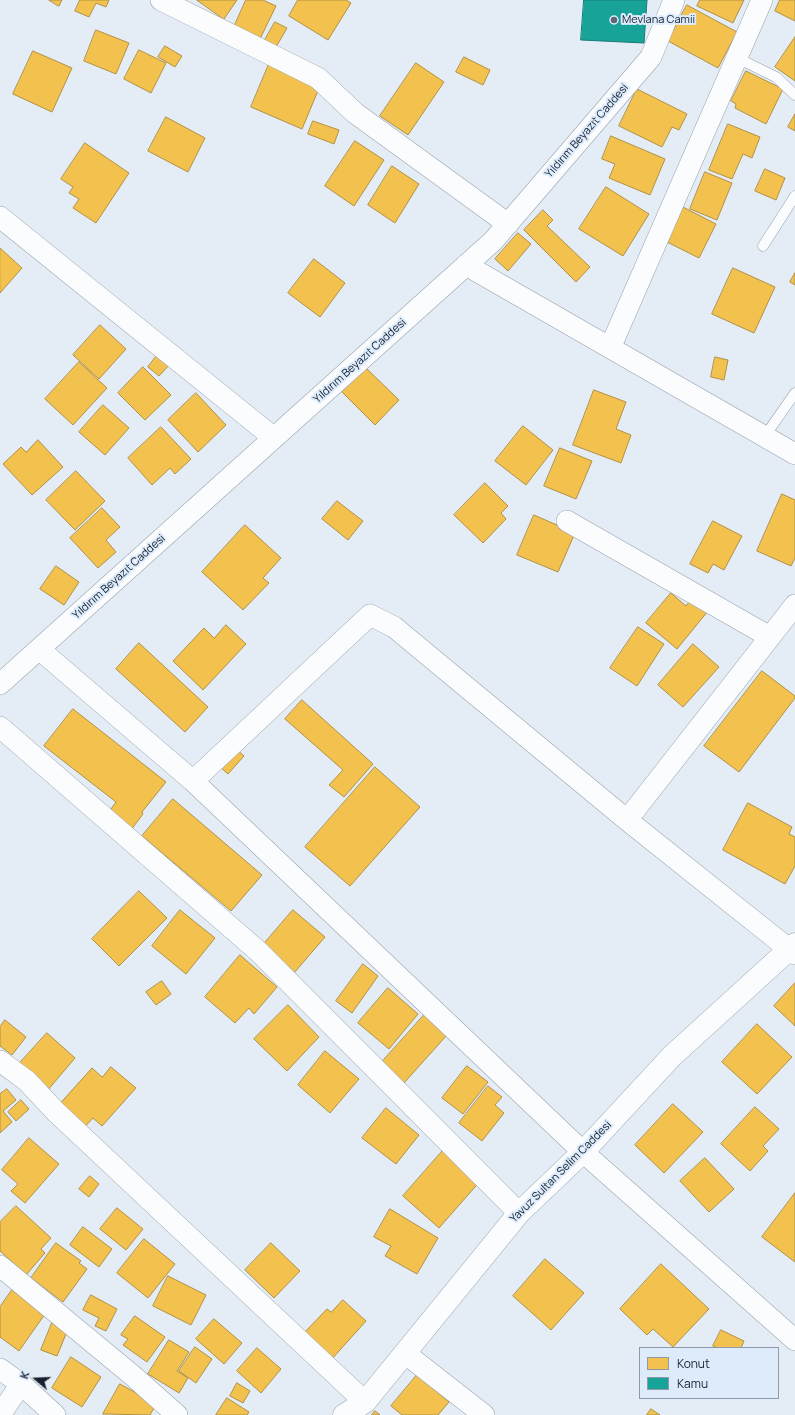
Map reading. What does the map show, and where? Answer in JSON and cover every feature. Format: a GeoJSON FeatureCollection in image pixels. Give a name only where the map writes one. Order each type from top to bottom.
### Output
{"type":"FeatureCollection","features":[{"type":"Feature","properties":{"kind":"street"},"geometry":{"type":"LineString","coordinates":[[161,0],[318,78],[355,113],[508,224]]}},
{"type":"Feature","properties":{"kind":"street","name":"Yıldırım Beyazıt Caddesi"},"geometry":{"type":"LineString","coordinates":[[0,684],[494,240],[651,57],[674,0]]}},
{"type":"Feature","properties":{"kind":"street"},"geometry":{"type":"LineString","coordinates":[[610,348],[762,0]]}},
{"type":"Feature","properties":{"kind":"street"},"geometry":{"type":"LineString","coordinates":[[0,217],[274,438]]}},
{"type":"Feature","properties":{"kind":"street"},"geometry":{"type":"LineString","coordinates":[[466,265],[795,454]]}},
{"type":"Feature","properties":{"kind":"street"},"geometry":{"type":"LineString","coordinates":[[567,521],[770,637]]}},
{"type":"Feature","properties":{"kind":"street"},"geometry":{"type":"LineString","coordinates":[[627,820],[795,605]]}},
{"type":"Feature","properties":{"kind":"street"},"geometry":{"type":"LineString","coordinates":[[193,782],[370,615],[394,627],[627,820],[793,949]]}},
{"type":"Feature","properties":{"kind":"street"},"geometry":{"type":"LineString","coordinates":[[39,649],[193,782],[583,1152],[795,1340]]}},
{"type":"Feature","properties":{"kind":"street"},"geometry":{"type":"LineString","coordinates":[[0,727],[258,951],[519,1213]]}},
{"type":"Feature","properties":{"kind":"street","name":"Yavuz Sultan Selim Caddesi"},"geometry":{"type":"LineString","coordinates":[[344,1415],[365,1402],[406,1354],[519,1213],[583,1152],[672,1056],[793,949]]}},
{"type":"Feature","properties":{"kind":"street"},"geometry":{"type":"LineString","coordinates":[[0,1061],[27,1081],[56,1112],[365,1402]]}},
{"type":"Feature","properties":{"kind":"street"},"geometry":{"type":"LineString","coordinates":[[0,1266],[132,1375],[177,1415]]}},
{"type":"Feature","properties":{"kind":"street"},"geometry":{"type":"LineString","coordinates":[[406,1354],[484,1415]]}},
{"type":"Feature","properties":{"kind":"street"},"geometry":{"type":"LineString","coordinates":[[0,1369],[21,1384],[56,1415]]}},
{"type":"Feature","properties":{"kind":"street"},"geometry":{"type":"LineString","coordinates":[[0,1415],[21,1384]]}},
{"type":"Feature","properties":{"kind":"lane"},"geometry":{"type":"LineString","coordinates":[[737,58],[776,77],[795,95]]}},
{"type":"Feature","properties":{"kind":"lane"},"geometry":{"type":"LineString","coordinates":[[763,246],[795,196]]}},
{"type":"Feature","properties":{"kind":"lane"},"geometry":{"type":"LineString","coordinates":[[765,436],[795,393]]}},
{"type":"Feature","properties":{"kind":"building: Konut"},"geometry":{"type":"Polygon","coordinates":[[[49,0],[62,0],[59,6],[49,0]]]}},
{"type":"Feature","properties":{"kind":"building: Konut"},"geometry":{"type":"Polygon","coordinates":[[[80,0],[109,0],[106,7],[96,3],[89,17],[75,11],[80,0]]]}},
{"type":"Feature","properties":{"kind":"building: Konut"},"geometry":{"type":"Polygon","coordinates":[[[197,0],[237,0],[224,19],[197,0]]]}},
{"type":"Feature","properties":{"kind":"building: Konut"},"geometry":{"type":"Polygon","coordinates":[[[246,0],[263,0],[276,6],[260,39],[234,27],[246,0]]]}},
{"type":"Feature","properties":{"kind":"building: Konut"},"geometry":{"type":"Polygon","coordinates":[[[298,0],[346,0],[351,3],[328,40],[289,16],[298,0]]]}},
{"type":"Feature","properties":{"kind":"building: Konut"},"geometry":{"type":"Polygon","coordinates":[[[700,0],[744,0],[733,23],[697,6],[700,0]]]}},
{"type":"Feature","properties":{"kind":"building: Konut"},"geometry":{"type":"Polygon","coordinates":[[[780,0],[795,0],[795,21],[775,11],[780,0]]]}},
{"type":"Feature","properties":{"kind":"building: Konut"},"geometry":{"type":"Polygon","coordinates":[[[687,5],[737,32],[718,68],[668,41],[687,5]]]}},
{"type":"Feature","properties":{"kind":"building: Konut"},"geometry":{"type":"Polygon","coordinates":[[[275,22],[287,28],[272,54],[261,47],[275,22]]]}},
{"type":"Feature","properties":{"kind":"building: Konut"},"geometry":{"type":"Polygon","coordinates":[[[96,30],[129,43],[116,74],[84,61],[96,30]]]}},
{"type":"Feature","properties":{"kind":"building: Konut"},"geometry":{"type":"Polygon","coordinates":[[[795,37],[795,81],[775,67],[795,37]]]}},
{"type":"Feature","properties":{"kind":"building: Konut"},"geometry":{"type":"Polygon","coordinates":[[[165,46],[182,56],[175,67],[158,57],[165,46]]]}},
{"type":"Feature","properties":{"kind":"building: Konut"},"geometry":{"type":"Polygon","coordinates":[[[139,50],[166,63],[151,93],[124,79],[139,50]]]}},
{"type":"Feature","properties":{"kind":"building: Konut"},"geometry":{"type":"Polygon","coordinates":[[[33,51],[72,68],[52,112],[13,94],[33,51]]]}},
{"type":"Feature","properties":{"kind":"building: Konut"},"geometry":{"type":"Polygon","coordinates":[[[464,57],[490,70],[483,85],[456,72],[464,57]]]}},
{"type":"Feature","properties":{"kind":"building: Konut"},"geometry":{"type":"Polygon","coordinates":[[[416,63],[444,82],[408,135],[380,116],[416,63]]]}},
{"type":"Feature","properties":{"kind":"building: Konut"},"geometry":{"type":"Polygon","coordinates":[[[269,64],[320,86],[302,129],[251,107],[269,64]]]}},
{"type":"Feature","properties":{"kind":"building: Konut"},"geometry":{"type":"Polygon","coordinates":[[[746,71],[783,89],[766,124],[735,108],[736,104],[731,101],[746,71]]]}},
{"type":"Feature","properties":{"kind":"building: Konut"},"geometry":{"type":"Polygon","coordinates":[[[637,89],[687,114],[679,130],[672,127],[662,147],[619,126],[637,89]]]}},
{"type":"Feature","properties":{"kind":"building: Konut"},"geometry":{"type":"Polygon","coordinates":[[[795,114],[795,131],[788,127],[795,114]]]}},
{"type":"Feature","properties":{"kind":"building: Konut"},"geometry":{"type":"Polygon","coordinates":[[[166,117],[205,138],[188,172],[148,151],[166,117]]]}},
{"type":"Feature","properties":{"kind":"building: Konut"},"geometry":{"type":"Polygon","coordinates":[[[313,121],[339,130],[334,144],[308,134],[313,121]]]}},
{"type":"Feature","properties":{"kind":"building: Konut"},"geometry":{"type":"Polygon","coordinates":[[[728,124],[760,137],[752,158],[743,154],[732,179],[709,170],[728,124]]]}},
{"type":"Feature","properties":{"kind":"building: Konut"},"geometry":{"type":"Polygon","coordinates":[[[611,136],[665,159],[650,195],[609,178],[615,164],[602,159],[611,136]]]}},
{"type":"Feature","properties":{"kind":"building: Konut"},"geometry":{"type":"Polygon","coordinates":[[[355,141],[384,160],[354,206],[325,186],[355,141]]]}},
{"type":"Feature","properties":{"kind":"building: Konut"},"geometry":{"type":"Polygon","coordinates":[[[85,143],[129,173],[96,223],[73,208],[79,199],[69,193],[73,187],[61,179],[85,143]]]}},
{"type":"Feature","properties":{"kind":"building: Konut"},"geometry":{"type":"Polygon","coordinates":[[[392,166],[419,184],[395,223],[368,205],[392,166]]]}},
{"type":"Feature","properties":{"kind":"building: Konut"},"geometry":{"type":"Polygon","coordinates":[[[765,169],[785,178],[776,200],[755,191],[765,169]]]}},
{"type":"Feature","properties":{"kind":"building: Konut"},"geometry":{"type":"Polygon","coordinates":[[[705,172],[732,183],[717,220],[690,209],[705,172]]]}},
{"type":"Feature","properties":{"kind":"building: Konut"},"geometry":{"type":"Polygon","coordinates":[[[606,187],[649,214],[623,256],[579,229],[606,187]]]}},
{"type":"Feature","properties":{"kind":"building: Konut"},"geometry":{"type":"Polygon","coordinates":[[[681,206],[716,224],[699,258],[663,240],[681,206]]]}},
{"type":"Feature","properties":{"kind":"building: Konut"},"geometry":{"type":"Polygon","coordinates":[[[543,210],[553,220],[547,226],[590,267],[576,282],[524,230],[543,210]]]}},
{"type":"Feature","properties":{"kind":"building: Konut"},"geometry":{"type":"Polygon","coordinates":[[[518,233],[531,244],[508,271],[495,259],[518,233]]]}},
{"type":"Feature","properties":{"kind":"building: Konut"},"geometry":{"type":"Polygon","coordinates":[[[0,248],[22,268],[0,293],[0,248]]]}},
{"type":"Feature","properties":{"kind":"building: Konut"},"geometry":{"type":"Polygon","coordinates":[[[314,259],[345,283],[320,317],[288,293],[314,259]]]}},
{"type":"Feature","properties":{"kind":"building: Konut"},"geometry":{"type":"Polygon","coordinates":[[[733,268],[775,287],[754,333],[712,314],[733,268]]]}},
{"type":"Feature","properties":{"kind":"building: Konut"},"geometry":{"type":"Polygon","coordinates":[[[795,273],[795,285],[790,282],[795,273]]]}},
{"type":"Feature","properties":{"kind":"building: Konut"},"geometry":{"type":"Polygon","coordinates":[[[100,325],[126,349],[99,379],[73,355],[100,325]]]}},
{"type":"Feature","properties":{"kind":"building: Konut"},"geometry":{"type":"Polygon","coordinates":[[[158,354],[170,364],[159,376],[148,367],[158,354]]]}},
{"type":"Feature","properties":{"kind":"building: Konut"},"geometry":{"type":"Polygon","coordinates":[[[715,357],[728,360],[724,380],[711,377],[715,357]]]}},
{"type":"Feature","properties":{"kind":"building: Konut"},"geometry":{"type":"Polygon","coordinates":[[[79,362],[107,388],[73,425],[45,399],[79,362]]]}},
{"type":"Feature","properties":{"kind":"building: Konut"},"geometry":{"type":"Polygon","coordinates":[[[143,367],[171,395],[145,420],[118,393],[143,367]]]}},
{"type":"Feature","properties":{"kind":"building: Konut"},"geometry":{"type":"Polygon","coordinates":[[[366,368],[399,400],[375,425],[342,392],[366,368]]]}},
{"type":"Feature","properties":{"kind":"building: Konut"},"geometry":{"type":"Polygon","coordinates":[[[594,390],[626,402],[616,429],[631,435],[621,463],[573,445],[594,390]]]}},
{"type":"Feature","properties":{"kind":"building: Konut"},"geometry":{"type":"Polygon","coordinates":[[[196,393],[226,425],[198,452],[168,420],[196,393]]]}},
{"type":"Feature","properties":{"kind":"building: Konut"},"geometry":{"type":"Polygon","coordinates":[[[103,405],[129,428],[105,455],[79,432],[103,405]]]}},
{"type":"Feature","properties":{"kind":"building: Konut"},"geometry":{"type":"Polygon","coordinates":[[[523,426],[553,450],[526,485],[495,461],[523,426]]]}},
{"type":"Feature","properties":{"kind":"building: Konut"},"geometry":{"type":"Polygon","coordinates":[[[161,427],[191,459],[175,474],[170,468],[152,485],[128,458],[161,427]]]}},
{"type":"Feature","properties":{"kind":"building: Konut"},"geometry":{"type":"Polygon","coordinates":[[[38,440],[63,467],[32,495],[3,464],[21,447],[26,452],[38,440]]]}},
{"type":"Feature","properties":{"kind":"building: Konut"},"geometry":{"type":"Polygon","coordinates":[[[560,448],[592,461],[576,499],[544,486],[560,448]]]}},
{"type":"Feature","properties":{"kind":"building: Konut"},"geometry":{"type":"Polygon","coordinates":[[[76,471],[105,501],[75,530],[46,500],[76,471]]]}},
{"type":"Feature","properties":{"kind":"building: Konut"},"geometry":{"type":"Polygon","coordinates":[[[485,483],[508,506],[501,513],[506,519],[483,543],[454,515],[485,483]]]}},
{"type":"Feature","properties":{"kind":"building: Konut"},"geometry":{"type":"Polygon","coordinates":[[[782,494],[795,500],[795,558],[791,566],[757,551],[782,494]]]}},
{"type":"Feature","properties":{"kind":"building: Konut"},"geometry":{"type":"Polygon","coordinates":[[[337,501],[363,521],[348,540],[322,519],[337,501]]]}},
{"type":"Feature","properties":{"kind":"building: Konut"},"geometry":{"type":"Polygon","coordinates":[[[102,508],[120,527],[106,540],[116,552],[98,568],[70,538],[102,508]]]}},
{"type":"Feature","properties":{"kind":"building: Konut"},"geometry":{"type":"Polygon","coordinates":[[[534,515],[575,533],[558,572],[517,555],[534,515]]]}},
{"type":"Feature","properties":{"kind":"building: Konut"},"geometry":{"type":"Polygon","coordinates":[[[713,521],[742,536],[724,570],[713,564],[708,573],[690,564],[713,521]]]}},
{"type":"Feature","properties":{"kind":"building: Konut"},"geometry":{"type":"Polygon","coordinates":[[[245,525],[281,558],[263,578],[269,583],[243,610],[202,572],[245,525]]]}},
{"type":"Feature","properties":{"kind":"building: Konut"},"geometry":{"type":"Polygon","coordinates":[[[56,566],[79,582],[64,605],[40,589],[56,566]]]}},
{"type":"Feature","properties":{"kind":"building: Konut"},"geometry":{"type":"Polygon","coordinates":[[[671,593],[686,606],[692,598],[708,611],[677,649],[646,623],[671,593]]]}},
{"type":"Feature","properties":{"kind":"building: Konut"},"geometry":{"type":"Polygon","coordinates":[[[226,625],[246,644],[203,690],[173,661],[204,628],[214,638],[226,625]]]}},
{"type":"Feature","properties":{"kind":"building: Konut"},"geometry":{"type":"Polygon","coordinates":[[[638,627],[664,644],[637,686],[610,668],[638,627]]]}},
{"type":"Feature","properties":{"kind":"building: Konut"},"geometry":{"type":"Polygon","coordinates":[[[139,643],[208,707],[185,732],[116,669],[139,643]]]}},
{"type":"Feature","properties":{"kind":"building: Konut"},"geometry":{"type":"Polygon","coordinates":[[[693,644],[719,667],[683,707],[658,685],[693,644]]]}},
{"type":"Feature","properties":{"kind":"building: Konut"},"geometry":{"type":"Polygon","coordinates":[[[762,671],[795,696],[795,698],[739,772],[704,746],[762,671]]]}},
{"type":"Feature","properties":{"kind":"building: Konut"},"geometry":{"type":"Polygon","coordinates":[[[302,700],[373,764],[344,797],[329,785],[343,770],[285,719],[302,700]]]}},
{"type":"Feature","properties":{"kind":"building: Konut"},"geometry":{"type":"Polygon","coordinates":[[[73,709],[166,782],[142,812],[143,814],[128,834],[105,817],[116,802],[44,746],[73,709]]]}},
{"type":"Feature","properties":{"kind":"building: Konut"},"geometry":{"type":"Polygon","coordinates":[[[235,748],[244,756],[228,774],[219,766],[235,748]]]}},
{"type":"Feature","properties":{"kind":"building: Konut"},"geometry":{"type":"Polygon","coordinates":[[[375,767],[420,807],[350,886],[305,847],[375,767]]]}},
{"type":"Feature","properties":{"kind":"building: Konut"},"geometry":{"type":"Polygon","coordinates":[[[173,799],[262,875],[231,911],[142,836],[173,799]]]}},
{"type":"Feature","properties":{"kind":"building: Konut"},"geometry":{"type":"Polygon","coordinates":[[[748,803],[792,827],[789,834],[795,837],[795,866],[785,884],[723,850],[748,803]]]}},
{"type":"Feature","properties":{"kind":"building: Konut"},"geometry":{"type":"Polygon","coordinates":[[[139,891],[167,918],[119,966],[92,939],[139,891]]]}},
{"type":"Feature","properties":{"kind":"building: Konut"},"geometry":{"type":"Polygon","coordinates":[[[180,910],[215,938],[186,974],[152,946],[180,910]]]}},
{"type":"Feature","properties":{"kind":"building: Konut"},"geometry":{"type":"Polygon","coordinates":[[[293,910],[325,937],[294,973],[263,945],[293,910]]]}},
{"type":"Feature","properties":{"kind":"building: Konut"},"geometry":{"type":"Polygon","coordinates":[[[240,955],[277,987],[254,1014],[249,1008],[235,1023],[205,997],[240,955]]]}},
{"type":"Feature","properties":{"kind":"building: Konut"},"geometry":{"type":"Polygon","coordinates":[[[363,964],[378,976],[352,1013],[336,1001],[363,964]]]}},
{"type":"Feature","properties":{"kind":"building: Konut"},"geometry":{"type":"Polygon","coordinates":[[[162,981],[171,994],[156,1005],[146,992],[162,981]]]}},
{"type":"Feature","properties":{"kind":"building: Konut"},"geometry":{"type":"Polygon","coordinates":[[[795,983],[795,1026],[774,1006],[795,983]]]}},
{"type":"Feature","properties":{"kind":"building: Konut"},"geometry":{"type":"Polygon","coordinates":[[[388,988],[418,1014],[389,1049],[358,1023],[388,988]]]}},
{"type":"Feature","properties":{"kind":"building: Konut"},"geometry":{"type":"Polygon","coordinates":[[[288,1005],[319,1037],[287,1071],[254,1039],[288,1005]]]}},
{"type":"Feature","properties":{"kind":"building: Konut"},"geometry":{"type":"Polygon","coordinates":[[[425,1014],[447,1035],[404,1083],[381,1063],[425,1014]]]}},
{"type":"Feature","properties":{"kind":"building: Konut"},"geometry":{"type":"Polygon","coordinates":[[[5,1020],[26,1037],[12,1055],[0,1046],[0,1027],[5,1020]]]}},
{"type":"Feature","properties":{"kind":"building: Konut"},"geometry":{"type":"Polygon","coordinates":[[[757,1024],[792,1057],[757,1094],[722,1062],[757,1024]]]}},
{"type":"Feature","properties":{"kind":"building: Konut"},"geometry":{"type":"Polygon","coordinates":[[[47,1033],[75,1058],[47,1091],[18,1065],[47,1033]]]}},
{"type":"Feature","properties":{"kind":"building: Konut"},"geometry":{"type":"Polygon","coordinates":[[[325,1051],[359,1079],[330,1113],[298,1085],[325,1051]]]}},
{"type":"Feature","properties":{"kind":"building: Konut"},"geometry":{"type":"Polygon","coordinates":[[[467,1066],[488,1082],[463,1114],[442,1098],[467,1066]]]}},
{"type":"Feature","properties":{"kind":"building: Konut"},"geometry":{"type":"Polygon","coordinates":[[[111,1067],[136,1088],[102,1126],[93,1118],[81,1131],[56,1108],[92,1068],[102,1077],[111,1067]]]}},
{"type":"Feature","properties":{"kind":"building: Konut"},"geometry":{"type":"Polygon","coordinates":[[[488,1086],[502,1097],[495,1105],[504,1113],[482,1141],[459,1123],[488,1086]]]}},
{"type":"Feature","properties":{"kind":"building: Konut"},"geometry":{"type":"Polygon","coordinates":[[[7,1089],[16,1100],[3,1111],[12,1122],[0,1133],[0,1094],[7,1089]]]}},
{"type":"Feature","properties":{"kind":"building: Konut"},"geometry":{"type":"Polygon","coordinates":[[[21,1100],[29,1109],[16,1121],[8,1112],[21,1100]]]}},
{"type":"Feature","properties":{"kind":"building: Konut"},"geometry":{"type":"Polygon","coordinates":[[[673,1104],[703,1132],[664,1173],[635,1145],[673,1104]]]}},
{"type":"Feature","properties":{"kind":"building: Konut"},"geometry":{"type":"Polygon","coordinates":[[[755,1107],[779,1129],[763,1146],[768,1151],[750,1171],[721,1144],[755,1107]]]}},
{"type":"Feature","properties":{"kind":"building: Konut"},"geometry":{"type":"Polygon","coordinates":[[[386,1108],[419,1135],[396,1164],[362,1138],[386,1108]]]}},
{"type":"Feature","properties":{"kind":"building: Konut"},"geometry":{"type":"Polygon","coordinates":[[[29,1138],[59,1164],[25,1203],[11,1191],[18,1184],[2,1170],[29,1138]]]}},
{"type":"Feature","properties":{"kind":"building: Konut"},"geometry":{"type":"Polygon","coordinates":[[[446,1147],[482,1179],[439,1228],[403,1196],[446,1147]]]}},
{"type":"Feature","properties":{"kind":"building: Konut"},"geometry":{"type":"Polygon","coordinates":[[[705,1158],[734,1189],[709,1212],[680,1181],[705,1158]]]}},
{"type":"Feature","properties":{"kind":"building: Konut"},"geometry":{"type":"Polygon","coordinates":[[[90,1176],[99,1184],[89,1197],[79,1189],[90,1176]]]}},
{"type":"Feature","properties":{"kind":"building: Konut"},"geometry":{"type":"Polygon","coordinates":[[[795,1193],[795,1262],[762,1237],[795,1193]]]}},
{"type":"Feature","properties":{"kind":"building: Konut"},"geometry":{"type":"Polygon","coordinates":[[[16,1206],[51,1238],[41,1249],[45,1253],[26,1275],[0,1251],[0,1222],[16,1206]]]}},
{"type":"Feature","properties":{"kind":"building: Konut"},"geometry":{"type":"Polygon","coordinates":[[[117,1208],[143,1229],[126,1250],[100,1229],[117,1208]]]}},
{"type":"Feature","properties":{"kind":"building: Konut"},"geometry":{"type":"Polygon","coordinates":[[[390,1209],[438,1238],[417,1274],[385,1256],[391,1246],[374,1237],[390,1209]]]}},
{"type":"Feature","properties":{"kind":"building: Konut"},"geometry":{"type":"Polygon","coordinates":[[[83,1227],[112,1249],[99,1267],[70,1245],[83,1227]]]}},
{"type":"Feature","properties":{"kind":"building: Konut"},"geometry":{"type":"Polygon","coordinates":[[[144,1239],[175,1264],[148,1298],[117,1273],[144,1239]]]}},
{"type":"Feature","properties":{"kind":"building: Konut"},"geometry":{"type":"Polygon","coordinates":[[[56,1243],[81,1261],[79,1263],[87,1269],[63,1302],[31,1278],[56,1243]]]}},
{"type":"Feature","properties":{"kind":"building: Konut"},"geometry":{"type":"Polygon","coordinates":[[[271,1243],[300,1271],[274,1298],[245,1270],[271,1243]]]}},
{"type":"Feature","properties":{"kind":"building: Konut"},"geometry":{"type":"Polygon","coordinates":[[[545,1259],[584,1293],[551,1330],[513,1296],[545,1259]]]}},
{"type":"Feature","properties":{"kind":"building: Konut"},"geometry":{"type":"Polygon","coordinates":[[[661,1264],[709,1309],[673,1347],[653,1329],[647,1335],[620,1309],[661,1264]]]}},
{"type":"Feature","properties":{"kind":"building: Konut"},"geometry":{"type":"Polygon","coordinates":[[[168,1276],[206,1295],[191,1325],[153,1306],[168,1276]]]}},
{"type":"Feature","properties":{"kind":"building: Konut"},"geometry":{"type":"Polygon","coordinates":[[[12,1290],[45,1314],[19,1351],[0,1337],[0,1307],[12,1290]]]}},
{"type":"Feature","properties":{"kind":"building: Konut"},"geometry":{"type":"Polygon","coordinates":[[[91,1295],[117,1309],[106,1331],[95,1326],[99,1318],[83,1310],[91,1295]]]}},
{"type":"Feature","properties":{"kind":"building: Konut"},"geometry":{"type":"Polygon","coordinates":[[[343,1300],[366,1321],[331,1360],[303,1334],[327,1309],[331,1312],[343,1300]]]}},
{"type":"Feature","properties":{"kind":"building: Konut"},"geometry":{"type":"Polygon","coordinates":[[[135,1316],[165,1337],[147,1362],[123,1345],[128,1339],[121,1335],[135,1316]]]}},
{"type":"Feature","properties":{"kind":"building: Konut"},"geometry":{"type":"Polygon","coordinates":[[[214,1319],[242,1343],[224,1364],[196,1339],[214,1319]]]}},
{"type":"Feature","properties":{"kind":"building: Konut"},"geometry":{"type":"Polygon","coordinates":[[[52,1323],[68,1329],[57,1356],[41,1350],[52,1323]]]}},
{"type":"Feature","properties":{"kind":"building: Konut"},"geometry":{"type":"Polygon","coordinates":[[[721,1330],[744,1341],[741,1347],[713,1346],[721,1330]]]}},
{"type":"Feature","properties":{"kind":"building: Konut"},"geometry":{"type":"Polygon","coordinates":[[[169,1340],[189,1352],[177,1371],[188,1378],[179,1393],[148,1374],[169,1340]]]}},
{"type":"Feature","properties":{"kind":"building: Konut"},"geometry":{"type":"Polygon","coordinates":[[[195,1347],[212,1359],[196,1383],[179,1371],[195,1347]]]}},
{"type":"Feature","properties":{"kind":"building: Konut"},"geometry":{"type":"Polygon","coordinates":[[[257,1348],[281,1369],[261,1393],[237,1371],[257,1348]]]}},
{"type":"Feature","properties":{"kind":"building: Konut"},"geometry":{"type":"Polygon","coordinates":[[[71,1357],[101,1377],[82,1407],[52,1388],[71,1357]]]}},
{"type":"Feature","properties":{"kind":"building: Konut"},"geometry":{"type":"Polygon","coordinates":[[[417,1375],[449,1402],[438,1415],[402,1415],[391,1406],[417,1375]]]}},
{"type":"Feature","properties":{"kind":"building: Konut"},"geometry":{"type":"Polygon","coordinates":[[[237,1383],[250,1391],[243,1403],[230,1396],[237,1383]]]}},
{"type":"Feature","properties":{"kind":"building: Konut"},"geometry":{"type":"Polygon","coordinates":[[[120,1384],[156,1404],[150,1415],[103,1414],[120,1384]]]}},
{"type":"Feature","properties":{"kind":"building: Konut"},"geometry":{"type":"Polygon","coordinates":[[[227,1398],[249,1412],[247,1415],[216,1415],[227,1398]]]}},
{"type":"Feature","properties":{"kind":"building: Konut"},"geometry":{"type":"Polygon","coordinates":[[[651,1409],[660,1415],[647,1415],[651,1409]]]}},
{"type":"Feature","properties":{"kind":"building: Konut"},"geometry":{"type":"Polygon","coordinates":[[[375,1411],[380,1415],[372,1415],[375,1411]]]}},
{"type":"Feature","properties":{"kind":"building: Kamu","name":"Mevlana Camii"},"geometry":{"type":"Polygon","coordinates":[[[584,0],[647,0],[644,43],[581,40],[584,0]]]}},
{"type":"Feature","properties":{"kind":"place","name":"Mevlana Camii"},"geometry":{"type":"Point","coordinates":[614,20]}}]}
